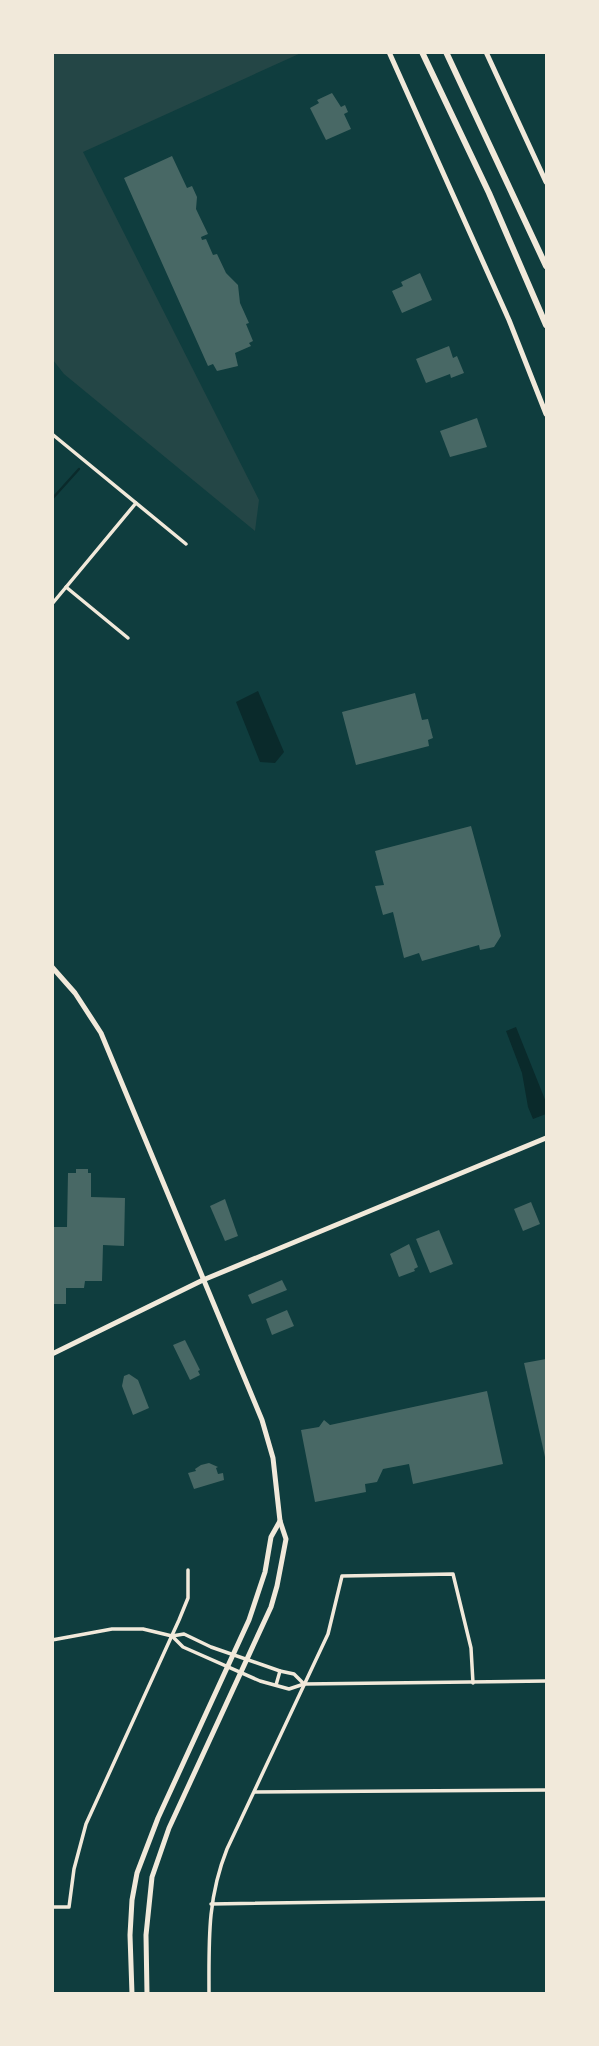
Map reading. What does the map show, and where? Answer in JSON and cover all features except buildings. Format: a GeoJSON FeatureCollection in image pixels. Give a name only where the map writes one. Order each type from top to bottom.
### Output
{"type":"FeatureCollection","features":[{"type":"Feature","properties":{"kind":"highway"},"geometry":{"type":"LineString","coordinates":[[422,52],[547,325]]}},
{"type":"Feature","properties":{"kind":"highway"},"geometry":{"type":"LineString","coordinates":[[446,52],[547,266]]}},
{"type":"Feature","properties":{"kind":"main road"},"geometry":{"type":"LineString","coordinates":[[389,52],[506,312],[547,414]]}},
{"type":"Feature","properties":{"kind":"main road"},"geometry":{"type":"LineString","coordinates":[[486,52],[547,182]]}},
{"type":"Feature","properties":{"kind":"main road"},"geometry":{"type":"LineString","coordinates":[[52,967],[80,1000],[101,1033],[267,1432],[276,1472],[279,1521],[286,1539],[278,1586],[262,1629],[169,1828],[152,1877],[147,1902],[147,1993]]}},
{"type":"Feature","properties":{"kind":"main road"},"geometry":{"type":"LineString","coordinates":[[52,1354],[203,1280],[547,1138]]}},
{"type":"Feature","properties":{"kind":"main road"},"geometry":{"type":"LineString","coordinates":[[132,1993],[130,1935],[137,1873],[158,1818],[260,1591],[271,1537],[279,1521]]}},
{"type":"Feature","properties":{"kind":"street"},"geometry":{"type":"LineString","coordinates":[[52,433],[186,544]]}},
{"type":"Feature","properties":{"kind":"street"},"geometry":{"type":"LineString","coordinates":[[52,604],[136,503]]}},
{"type":"Feature","properties":{"kind":"street"},"geometry":{"type":"LineString","coordinates":[[66,587],[128,638]]}},
{"type":"Feature","properties":{"kind":"street"},"geometry":{"type":"LineString","coordinates":[[52,1907],[69,1907],[74,1870],[86,1824],[188,1598],[188,1570]]}},
{"type":"Feature","properties":{"kind":"street"},"geometry":{"type":"LineString","coordinates":[[209,1993],[211,1903],[221,1865],[328,1634],[342,1576],[453,1574],[471,1648],[473,1683]]}},
{"type":"Feature","properties":{"kind":"street"},"geometry":{"type":"LineString","coordinates":[[52,1640],[127,1628],[172,1636],[184,1634],[248,1660],[294,1674],[304,1684]]}},
{"type":"Feature","properties":{"kind":"street"},"geometry":{"type":"LineString","coordinates":[[172,1636],[183,1647],[227,1667],[289,1689],[304,1684],[547,1681]]}},
{"type":"Feature","properties":{"kind":"street"},"geometry":{"type":"LineString","coordinates":[[195,1652],[200,1641]]}},
{"type":"Feature","properties":{"kind":"street"},"geometry":{"type":"LineString","coordinates":[[276,1685],[280,1671]]}},
{"type":"Feature","properties":{"kind":"street"},"geometry":{"type":"LineString","coordinates":[[255,1792],[547,1790]]}},
{"type":"Feature","properties":{"kind":"street"},"geometry":{"type":"LineString","coordinates":[[211,1903],[547,1899]]}},
{"type":"Feature","properties":{"kind":"shaded area"},"geometry":{"type":"Polygon","coordinates":[[[52,53],[301,53],[83,152],[259,500],[255,531],[64,374],[53,360],[52,53]]]}},
{"type":"Feature","properties":{"kind":"shaded area"},"geometry":{"type":"Polygon","coordinates":[[[258,691],[284,752],[275,763],[260,762],[236,702],[258,691]]]}},
{"type":"Feature","properties":{"kind":"shaded area"},"geometry":{"type":"Polygon","coordinates":[[[516,1027],[546,1102],[546,1114],[533,1119],[522,1073],[506,1031],[516,1027]]]}},
{"type":"Feature","properties":{"kind":"waterway"},"geometry":{"type":"LineString","coordinates":[[52,499],[79,469]]}}]}
